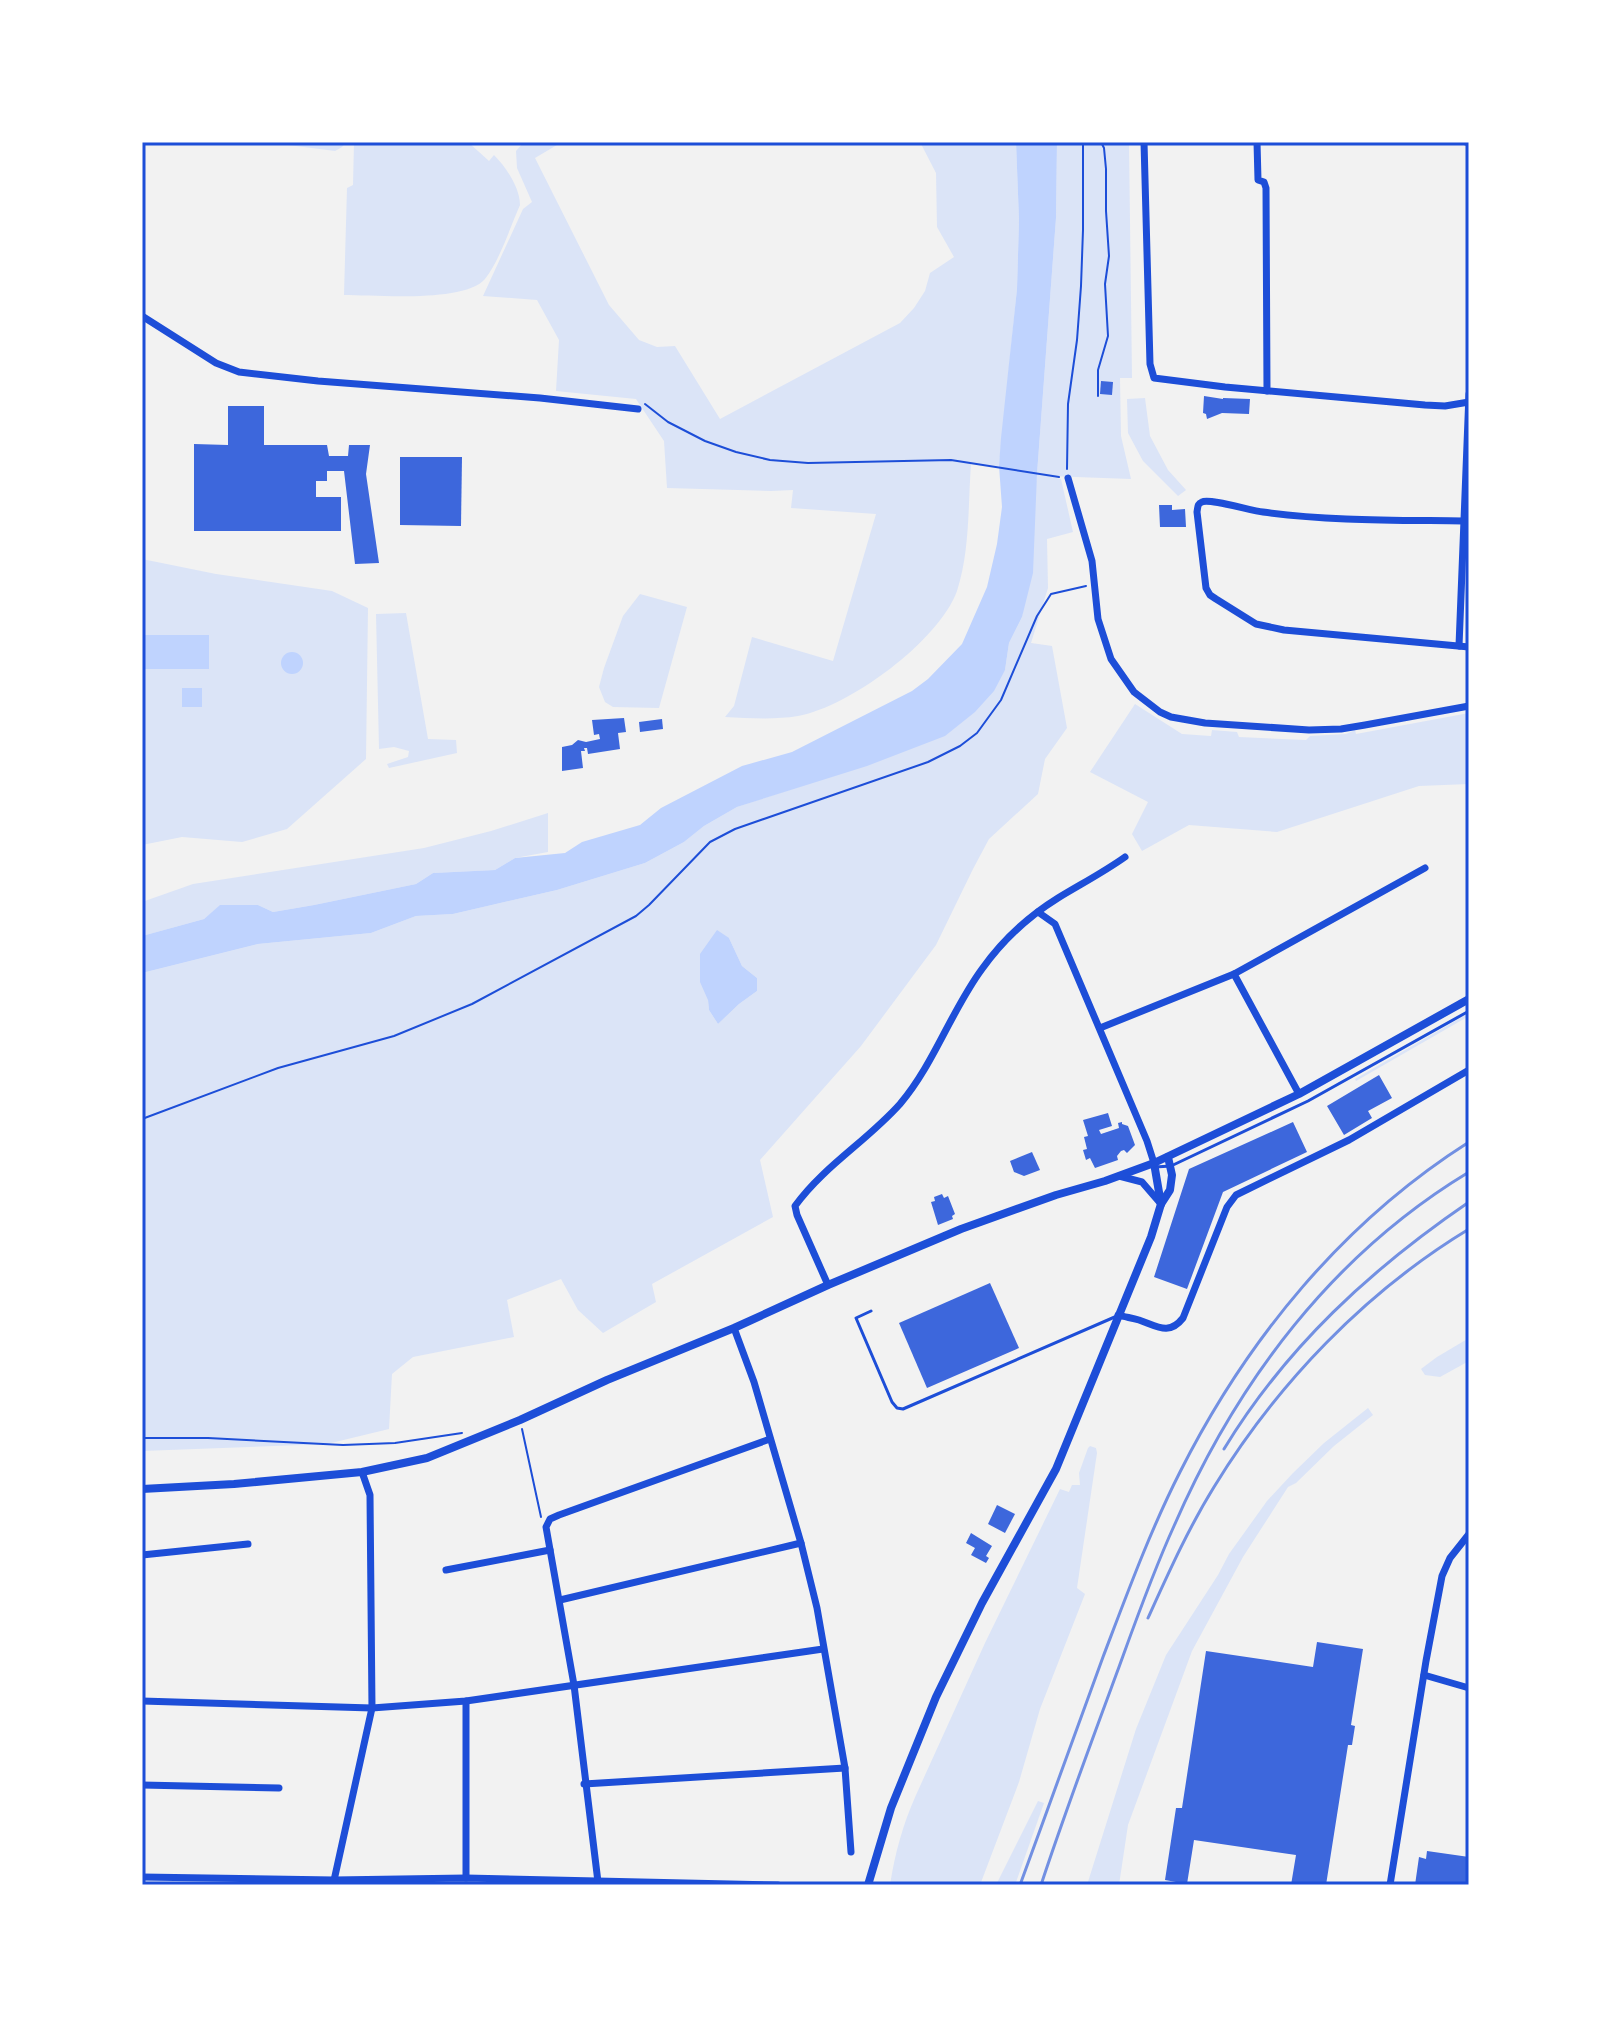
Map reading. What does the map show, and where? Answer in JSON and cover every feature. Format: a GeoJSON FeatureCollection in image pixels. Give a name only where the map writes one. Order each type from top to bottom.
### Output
{"type":"FeatureCollection","features":[{"type":"Feature","properties":{"kind":"street"},"geometry":{"type":"LineString","coordinates":[[1144,142],[1150,364],[1154,378],[1445,406],[1469,402]]}},
{"type":"Feature","properties":{"kind":"street"},"geometry":{"type":"LineString","coordinates":[[1257,142],[1258,180],[1264,182],[1266,188],[1267,391]]}},
{"type":"Feature","properties":{"kind":"street"},"geometry":{"type":"LineString","coordinates":[[142,316],[216,363],[249,374],[642,407]]}},
{"type":"Feature","properties":{"kind":"street"},"geometry":{"type":"LineString","coordinates":[[1459,646],[1469,394]]}},
{"type":"Feature","properties":{"kind":"street"},"geometry":{"type":"LineString","coordinates":[[1068,478],[1092,561],[1098,619],[1111,659],[1134,692],[1160,712],[1205,723],[1318,730],[1365,725],[1469,706]]}},
{"type":"Feature","properties":{"kind":"street"},"geometry":{"type":"LineString","coordinates":[[1463,521],[1299,516],[1251,510],[1210,500],[1198,505],[1197,512],[1206,588],[1210,595],[1256,624],[1296,631],[1469,647]]}},
{"type":"Feature","properties":{"kind":"street"},"geometry":{"type":"LineString","coordinates":[[828,1285],[795,1206],[831,1167],[902,1101],[983,968],[1006,941],[1038,912],[1125,857]]}},
{"type":"Feature","properties":{"kind":"street"},"geometry":{"type":"LineString","coordinates":[[1100,1028],[1234,974],[1425,868]]}},
{"type":"Feature","properties":{"kind":"street"},"geometry":{"type":"LineString","coordinates":[[1038,912],[1055,924],[1100,1028],[1153,1165],[1161,1204]]}},
{"type":"Feature","properties":{"kind":"street"},"geometry":{"type":"LineString","coordinates":[[1234,974],[1299,1094]]}},
{"type":"Feature","properties":{"kind":"street"},"geometry":{"type":"LineString","coordinates":[[142,1489],[362,1472],[427,1458],[961,1229],[1056,1195],[1169,1161],[1299,1094],[1469,999]]}},
{"type":"Feature","properties":{"kind":"street"},"geometry":{"type":"LineString","coordinates":[[1118,1315],[1169,1329],[1180,1322],[1190,1304],[1227,1207],[1236,1195],[1349,1140],[1469,1070]]}},
{"type":"Feature","properties":{"kind":"street"},"geometry":{"type":"LineString","coordinates":[[868,1885],[891,1808],[936,1697],[982,1603],[1056,1469],[1151,1237],[1161,1204],[1170,1190],[1172,1175],[1169,1161]]}},
{"type":"Feature","properties":{"kind":"street"},"geometry":{"type":"LineString","coordinates":[[1119,1176],[1142,1182],[1161,1204]]}},
{"type":"Feature","properties":{"kind":"street"},"geometry":{"type":"LineString","coordinates":[[734,1328],[754,1382],[817,1608],[845,1768],[851,1852]]}},
{"type":"Feature","properties":{"kind":"street"},"geometry":{"type":"LineString","coordinates":[[598,1883],[574,1685],[546,1527],[550,1519],[559,1515],[770,1439]]}},
{"type":"Feature","properties":{"kind":"street"},"geometry":{"type":"LineString","coordinates":[[334,1882],[372,1708],[370,1495],[362,1472]]}},
{"type":"Feature","properties":{"kind":"street"},"geometry":{"type":"LineString","coordinates":[[1390,1885],[1442,1576],[1450,1558],[1469,1534]]}},
{"type":"Feature","properties":{"kind":"street"},"geometry":{"type":"LineString","coordinates":[[560,1600],[801,1543]]}},
{"type":"Feature","properties":{"kind":"street"},"geometry":{"type":"LineString","coordinates":[[142,1555],[248,1544]]}},
{"type":"Feature","properties":{"kind":"street"},"geometry":{"type":"LineString","coordinates":[[446,1570],[550,1550]]}},
{"type":"Feature","properties":{"kind":"street"},"geometry":{"type":"LineString","coordinates":[[142,1701],[372,1708],[466,1701],[823,1649]]}},
{"type":"Feature","properties":{"kind":"street"},"geometry":{"type":"LineString","coordinates":[[1424,1675],[1469,1688]]}},
{"type":"Feature","properties":{"kind":"street"},"geometry":{"type":"LineString","coordinates":[[466,1701],[466,1878]]}},
{"type":"Feature","properties":{"kind":"street"},"geometry":{"type":"LineString","coordinates":[[584,1784],[845,1768]]}},
{"type":"Feature","properties":{"kind":"street"},"geometry":{"type":"LineString","coordinates":[[142,1785],[279,1788]]}},
{"type":"Feature","properties":{"kind":"street"},"geometry":{"type":"LineString","coordinates":[[142,1877],[172,1882],[466,1878],[778,1885]]}},
{"type":"Feature","properties":{"kind":"lane"},"geometry":{"type":"LineString","coordinates":[[1169,1161],[1308,1101],[1469,1011]]}},
{"type":"Feature","properties":{"kind":"lane"},"geometry":{"type":"LineString","coordinates":[[871,1311],[856,1318],[892,1402],[903,1409],[1118,1315]]}},
{"type":"Feature","properties":{"kind":"path"},"geometry":{"type":"LineString","coordinates":[[1068,478],[1068,404],[1081,286],[1083,142]]}},
{"type":"Feature","properties":{"kind":"path"},"geometry":{"type":"LineString","coordinates":[[1098,396],[1098,370],[1108,336],[1105,284],[1109,256],[1106,169],[1101,142]]}},
{"type":"Feature","properties":{"kind":"path"},"geometry":{"type":"LineString","coordinates":[[642,407],[705,441],[770,460],[808,463],[951,460],[1058,477]]}},
{"type":"Feature","properties":{"kind":"path"},"geometry":{"type":"LineString","coordinates":[[142,1119],[278,1068],[394,1036],[472,1004],[636,916],[710,842],[735,829],[944,755],[977,733],[1001,700],[1037,616],[1051,594],[1095,584]]}},
{"type":"Feature","properties":{"kind":"path"},"geometry":{"type":"LineString","coordinates":[[520,1420],[546,1527]]}},
{"type":"Feature","properties":{"kind":"path"},"geometry":{"type":"LineString","coordinates":[[142,1438],[343,1445],[395,1443],[465,1433],[478,1436]]}},
{"type":"Feature","properties":{"kind":"shaded area"},"geometry":{"type":"Polygon","coordinates":[[[265,142],[346,142],[335,151],[265,142]]]}},
{"type":"Feature","properties":{"kind":"shaded area"},"geometry":{"type":"Polygon","coordinates":[[[354,142],[468,142],[489,161],[494,155],[512,178],[520,205],[500,253],[485,279],[474,287],[440,295],[344,295],[347,188],[353,185],[354,142]]]}},
{"type":"Feature","properties":{"kind":"shaded area"},"geometry":{"type":"Polygon","coordinates":[[[524,142],[562,142],[535,158],[609,305],[639,340],[657,347],[675,346],[720,419],[900,323],[925,291],[930,273],[954,257],[937,227],[936,173],[920,142],[1016,142],[1019,220],[1017,289],[999,466],[971,464],[964,560],[957,591],[947,610],[912,650],[866,686],[842,700],[798,716],[725,717],[734,706],[752,637],[833,661],[876,514],[791,508],[793,490],[667,488],[664,441],[636,399],[556,391],[559,340],[537,300],[483,296],[523,209],[532,202],[517,168],[516,151],[524,142]]]}},
{"type":"Feature","properties":{"kind":"shaded area"},"geometry":{"type":"Polygon","coordinates":[[[1057,142],[1129,142],[1132,378],[1120,378],[1121,436],[1131,479],[1048,476],[1061,479],[1073,532],[1047,539],[1048,588],[1031,643],[1052,646],[1067,728],[1045,759],[1038,794],[989,839],[936,945],[861,1046],[760,1160],[773,1217],[652,1284],[656,1302],[603,1333],[578,1310],[561,1279],[507,1300],[514,1337],[413,1357],[392,1374],[389,1429],[327,1444],[142,1451],[142,973],[258,944],[371,933],[416,916],[453,914],[557,890],[645,863],[737,807],[822,779],[1005,670],[1009,643],[1022,617],[1037,474],[1056,218],[1057,142]],[[729,938],[708,1000],[709,1010],[718,1024],[757,991],[757,978],[742,966],[729,938]]]}},
{"type":"Feature","properties":{"kind":"shaded area"},"geometry":{"type":"Polygon","coordinates":[[[1145,398],[1150,436],[1168,470],[1186,490],[1178,496],[1143,461],[1128,433],[1127,399],[1145,398]]]}},
{"type":"Feature","properties":{"kind":"shaded area"},"geometry":{"type":"Polygon","coordinates":[[[142,559],[216,574],[332,591],[368,608],[366,759],[287,829],[242,842],[182,837],[142,845],[142,559]]]}},
{"type":"Feature","properties":{"kind":"shaded area"},"geometry":{"type":"Polygon","coordinates":[[[640,594],[687,607],[659,708],[613,707],[605,702],[599,687],[623,616],[640,594]]]}},
{"type":"Feature","properties":{"kind":"shaded area"},"geometry":{"type":"Polygon","coordinates":[[[406,613],[428,739],[456,740],[457,753],[389,768],[387,764],[408,757],[409,751],[394,747],[379,749],[376,614],[406,613]]]}},
{"type":"Feature","properties":{"kind":"shaded area"},"geometry":{"type":"Polygon","coordinates":[[[1135,704],[1182,734],[1211,736],[1212,730],[1237,732],[1239,737],[1306,740],[1310,736],[1346,734],[1355,730],[1356,734],[1469,713],[1469,784],[1419,786],[1277,832],[1189,825],[1142,851],[1132,834],[1148,802],[1090,772],[1135,704]]]}},
{"type":"Feature","properties":{"kind":"shaded area"},"geometry":{"type":"Polygon","coordinates":[[[548,813],[548,852],[515,858],[495,870],[433,873],[416,884],[273,912],[258,905],[221,905],[204,919],[142,936],[142,902],[193,884],[424,848],[548,813]]]}},
{"type":"Feature","properties":{"kind":"shaded area"},"geometry":{"type":"Polygon","coordinates":[[[1469,1013],[1469,1016],[1356,1081],[1355,1079],[1469,1013]]]}},
{"type":"Feature","properties":{"kind":"shaded area"},"geometry":{"type":"Polygon","coordinates":[[[1469,1338],[1469,1361],[1440,1377],[1425,1375],[1421,1369],[1469,1338]]]}},
{"type":"Feature","properties":{"kind":"shaded area"},"geometry":{"type":"Polygon","coordinates":[[[1368,1408],[1373,1415],[1288,1487],[1243,1557],[1192,1651],[1128,1825],[1119,1885],[1087,1885],[1136,1729],[1166,1655],[1229,1554],[1267,1501],[1324,1443],[1368,1408]]]}},
{"type":"Feature","properties":{"kind":"shaded area"},"geometry":{"type":"Polygon","coordinates":[[[1090,1446],[1096,1448],[1097,1453],[1077,1588],[1085,1594],[1040,1709],[1019,1782],[980,1885],[890,1885],[911,1806],[985,1643],[1060,1489],[1069,1492],[1072,1485],[1080,1485],[1079,1473],[1090,1446]]]}},
{"type":"Feature","properties":{"kind":"shaded area"},"geometry":{"type":"Polygon","coordinates":[[[1038,1801],[1044,1803],[1015,1885],[996,1885],[1038,1801]]]}},
{"type":"Feature","properties":{"kind":"water"},"geometry":{"type":"Polygon","coordinates":[[[1016,142],[1057,142],[1056,218],[1037,474],[1033,573],[1022,617],[1009,643],[1005,670],[994,691],[975,712],[945,736],[867,766],[737,807],[645,863],[557,890],[453,914],[416,916],[371,933],[258,944],[142,973],[142,936],[204,919],[220,905],[258,905],[273,912],[416,884],[433,873],[495,870],[515,858],[565,853],[582,842],[640,825],[661,808],[742,766],[792,752],[912,691],[928,679],[962,644],[987,587],[997,544],[1002,507],[999,466],[1001,438],[1017,289],[1019,220],[1016,142]]]}},
{"type":"Feature","properties":{"kind":"water"},"geometry":{"type":"Polygon","coordinates":[[[142,635],[209,635],[209,669],[142,669],[142,635]]]}},
{"type":"Feature","properties":{"kind":"water"},"geometry":{"type":"Polygon","coordinates":[[[288,652],[296,652],[303,663],[296,674],[288,674],[281,667],[281,659],[288,652]]]}},
{"type":"Feature","properties":{"kind":"water"},"geometry":{"type":"Polygon","coordinates":[[[182,688],[202,688],[202,707],[182,707],[182,688]]]}},
{"type":"Feature","properties":{"kind":"water"},"geometry":{"type":"Polygon","coordinates":[[[717,930],[729,938],[742,966],[757,978],[757,991],[718,1024],[709,1010],[700,982],[700,954],[717,930]]]}},
{"type":"Feature","properties":{"kind":"building"},"geometry":{"type":"Polygon","coordinates":[[[1101,381],[1113,382],[1112,395],[1100,394],[1101,381]]]}},
{"type":"Feature","properties":{"kind":"building"},"geometry":{"type":"Polygon","coordinates":[[[1204,396],[1250,399],[1249,414],[1222,413],[1207,419],[1203,413],[1204,396]]]}},
{"type":"Feature","properties":{"kind":"building"},"geometry":{"type":"Polygon","coordinates":[[[228,406],[264,406],[264,445],[327,445],[329,456],[348,456],[349,445],[370,445],[366,474],[379,563],[355,564],[344,471],[327,471],[327,481],[316,481],[316,497],[341,497],[341,531],[194,531],[194,444],[228,445],[228,406]]]}},
{"type":"Feature","properties":{"kind":"building"},"geometry":{"type":"Polygon","coordinates":[[[400,457],[462,457],[461,526],[400,525],[400,457]]]}},
{"type":"Feature","properties":{"kind":"building"},"geometry":{"type":"Polygon","coordinates":[[[1159,505],[1172,505],[1172,510],[1185,509],[1186,527],[1160,527],[1159,505]]]}},
{"type":"Feature","properties":{"kind":"building"},"geometry":{"type":"Polygon","coordinates":[[[624,718],[626,732],[618,733],[620,749],[588,754],[587,748],[584,748],[585,751],[581,751],[583,768],[562,771],[562,747],[578,740],[600,739],[599,734],[594,735],[592,720],[624,718]]]}},
{"type":"Feature","properties":{"kind":"building"},"geometry":{"type":"Polygon","coordinates":[[[662,719],[663,729],[640,732],[639,722],[662,719]]]}},
{"type":"Feature","properties":{"kind":"building"},"geometry":{"type":"Polygon","coordinates":[[[1379,1075],[1392,1098],[1368,1111],[1372,1118],[1344,1135],[1327,1106],[1379,1075]]]}},
{"type":"Feature","properties":{"kind":"building"},"geometry":{"type":"Polygon","coordinates":[[[1108,1113],[1112,1126],[1099,1130],[1101,1134],[1119,1128],[1118,1123],[1122,1122],[1128,1126],[1135,1145],[1127,1153],[1121,1151],[1118,1160],[1095,1168],[1090,1158],[1086,1160],[1083,1150],[1087,1149],[1084,1137],[1088,1136],[1083,1120],[1108,1113]]]}},
{"type":"Feature","properties":{"kind":"building"},"geometry":{"type":"Polygon","coordinates":[[[1293,1122],[1307,1152],[1223,1192],[1187,1289],[1154,1277],[1189,1169],[1293,1122]]]}},
{"type":"Feature","properties":{"kind":"building"},"geometry":{"type":"Polygon","coordinates":[[[1032,1152],[1040,1170],[1024,1176],[1014,1172],[1010,1161],[1032,1152]]]}},
{"type":"Feature","properties":{"kind":"building"},"geometry":{"type":"Polygon","coordinates":[[[942,1194],[944,1198],[948,1196],[955,1214],[953,1219],[938,1225],[931,1202],[942,1194]]]}},
{"type":"Feature","properties":{"kind":"building"},"geometry":{"type":"Polygon","coordinates":[[[990,1283],[1019,1348],[927,1388],[899,1323],[990,1283]]]}},
{"type":"Feature","properties":{"kind":"building"},"geometry":{"type":"Polygon","coordinates":[[[997,1505],[1015,1514],[1005,1533],[988,1524],[997,1505]]]}},
{"type":"Feature","properties":{"kind":"building"},"geometry":{"type":"Polygon","coordinates":[[[971,1533],[992,1546],[986,1563],[971,1555],[975,1548],[966,1543],[971,1533]]]}},
{"type":"Feature","properties":{"kind":"building"},"geometry":{"type":"Polygon","coordinates":[[[1317,1642],[1363,1649],[1351,1725],[1355,1726],[1352,1745],[1348,1745],[1326,1885],[1291,1885],[1296,1855],[1194,1840],[1187,1884],[1165,1880],[1176,1808],[1182,1808],[1206,1651],[1313,1667],[1317,1642]]]}},
{"type":"Feature","properties":{"kind":"building"},"geometry":{"type":"Polygon","coordinates":[[[1427,1851],[1469,1857],[1469,1885],[1415,1885],[1419,1857],[1426,1859],[1427,1851]]]}},
{"type":"Feature","properties":{"kind":"railway"},"geometry":{"type":"LineString","coordinates":[[1020,1885],[1139,1563],[1169,1494],[1206,1423],[1268,1330],[1302,1287],[1380,1209],[1469,1142]]}},
{"type":"Feature","properties":{"kind":"railway"},"geometry":{"type":"LineString","coordinates":[[1041,1885],[1152,1578],[1199,1473],[1228,1421],[1294,1325],[1333,1282],[1374,1242],[1420,1205],[1469,1172]]}},
{"type":"Feature","properties":{"kind":"railway"},"geometry":{"type":"LineString","coordinates":[[1224,1449],[1275,1377],[1333,1312],[1398,1255],[1469,1202]]}},
{"type":"Feature","properties":{"kind":"railway"},"geometry":{"type":"LineString","coordinates":[[1148,1618],[1187,1535],[1214,1487],[1266,1412],[1326,1343],[1359,1311],[1394,1281],[1469,1229]]}}]}
